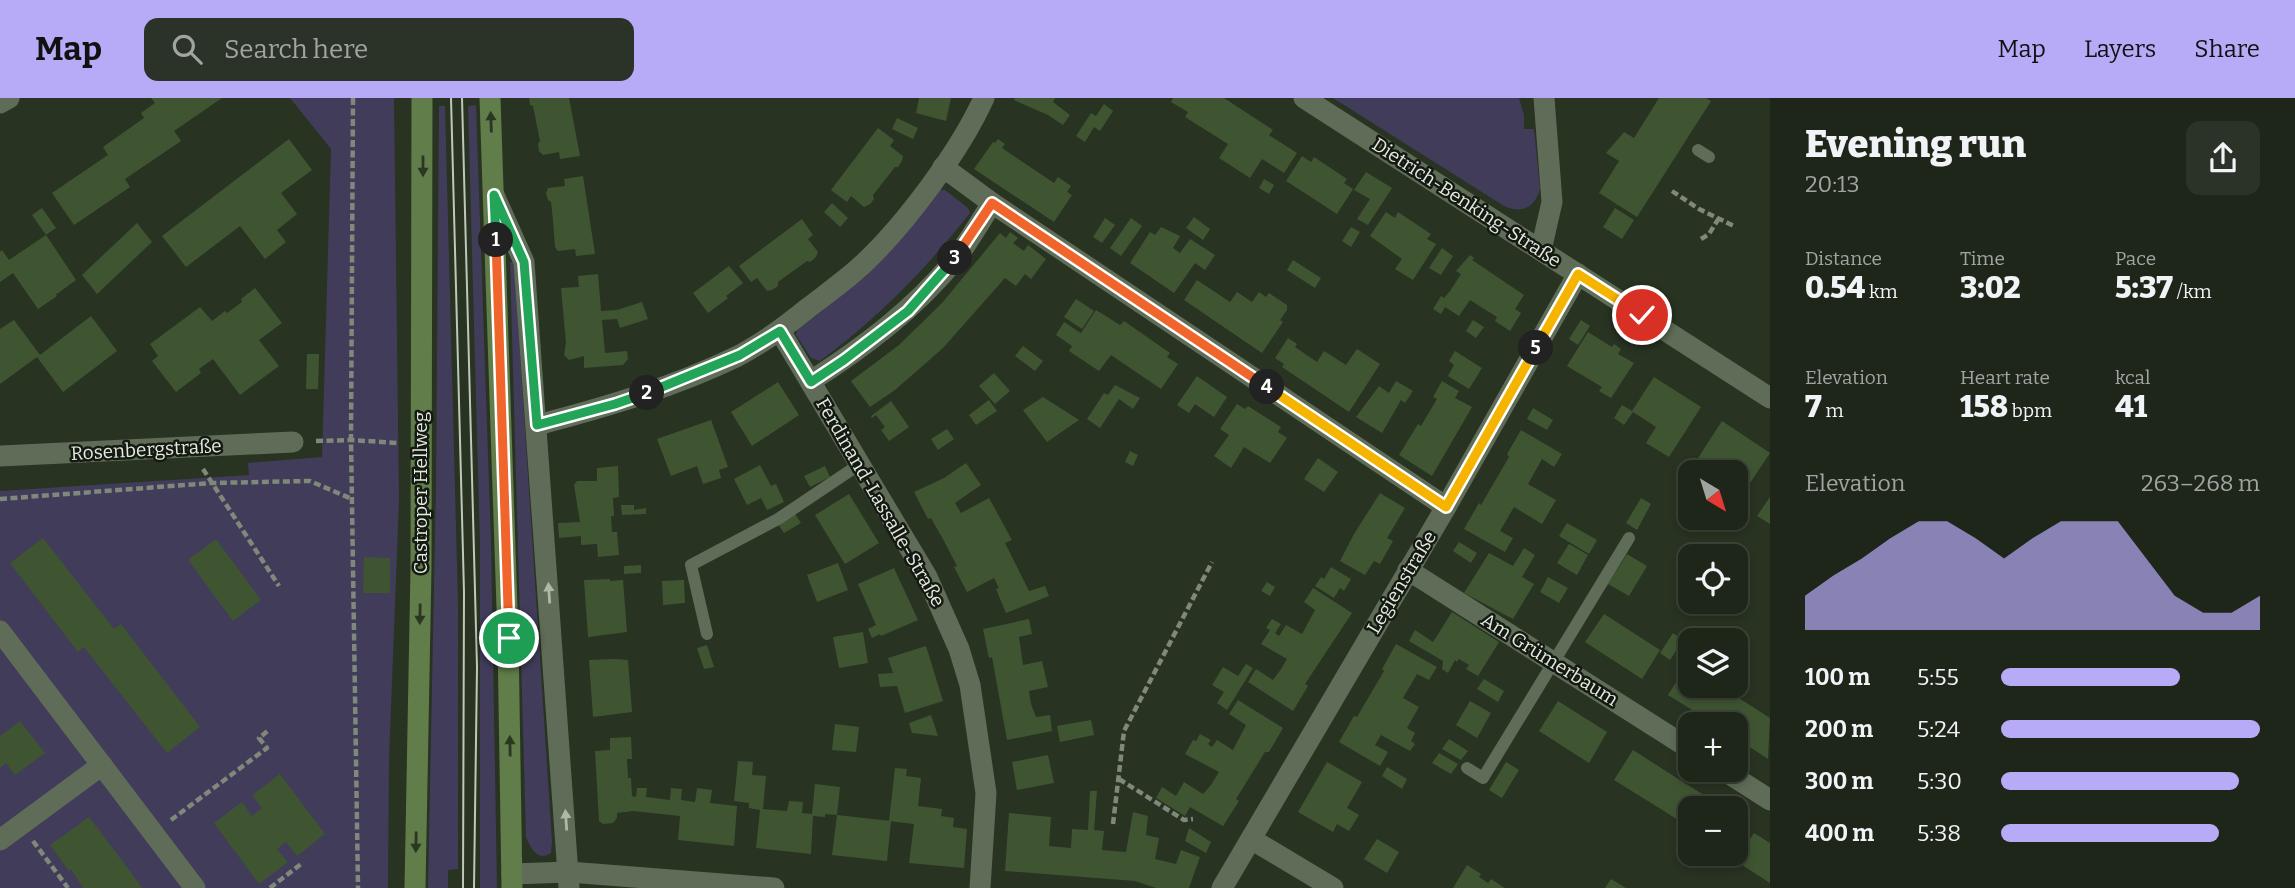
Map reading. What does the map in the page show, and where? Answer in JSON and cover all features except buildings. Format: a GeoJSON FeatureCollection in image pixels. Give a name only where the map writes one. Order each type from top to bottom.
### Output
{"type":"FeatureCollection","features":[{"type":"Feature","properties":{"kind":"main road","name":"Castroper Hellweg"},"geometry":{"type":"LineString","coordinates":[[415,888],[421,568],[422,98]]}},
{"type":"Feature","properties":{"kind":"main road"},"geometry":{"type":"LineString","coordinates":[[490,98],[509,638],[512,881]]}},
{"type":"Feature","properties":{"kind":"street"},"geometry":{"type":"LineString","coordinates":[[0,103],[9,98]]}},
{"type":"Feature","properties":{"kind":"street"},"geometry":{"type":"LineString","coordinates":[[537,425],[615,404],[678,382],[740,355],[780,331],[862,265],[893,232],[943,167],[984,98]]}},
{"type":"Feature","properties":{"kind":"street","name":"Dietrich-Benking-Straße"},"geometry":{"type":"LineString","coordinates":[[1304,98],[1770,398]]}},
{"type":"Feature","properties":{"kind":"street"},"geometry":{"type":"LineString","coordinates":[[1541,250],[1552,202],[1544,98]]}},
{"type":"Feature","properties":{"kind":"street"},"geometry":{"type":"LineString","coordinates":[[943,167],[992,203],[1446,507]]}},
{"type":"Feature","properties":{"kind":"street"},"geometry":{"type":"LineString","coordinates":[[494,195],[524,262],[569,880]]}},
{"type":"Feature","properties":{"kind":"street"},"geometry":{"type":"LineString","coordinates":[[811,382],[908,311],[955,259],[992,203]]}},
{"type":"Feature","properties":{"kind":"street","name":"Legienstraße"},"geometry":{"type":"LineString","coordinates":[[1222,888],[1446,507],[1578,274]]}},
{"type":"Feature","properties":{"kind":"street","name":"Ferdinand-Lassalle-Straße"},"geometry":{"type":"LineString","coordinates":[[780,331],[927,577],[960,649],[970,685],[986,793],[980,888]]}},
{"type":"Feature","properties":{"kind":"street","name":"Rosenbergstraße"},"geometry":{"type":"LineString","coordinates":[[0,456],[293,442]]}},
{"type":"Feature","properties":{"kind":"street","name":"Am Grümerbaum"},"geometry":{"type":"LineString","coordinates":[[1408,570],[1678,741]]}},
{"type":"Feature","properties":{"kind":"street"},"geometry":{"type":"LineString","coordinates":[[0,631],[195,888]]}},
{"type":"Feature","properties":{"kind":"street"},"geometry":{"type":"LineString","coordinates":[[0,840],[102,765]]}},
{"type":"Feature","properties":{"kind":"street"},"geometry":{"type":"LineString","coordinates":[[1742,782],[1770,800]]}},
{"type":"Feature","properties":{"kind":"street"},"geometry":{"type":"LineString","coordinates":[[1251,839],[1334,888]]}},
{"type":"Feature","properties":{"kind":"street"},"geometry":{"type":"LineString","coordinates":[[512,881],[569,880],[774,888]]}},
{"type":"Feature","properties":{"kind":"lane"},"geometry":{"type":"LineString","coordinates":[[707,634],[691,565],[778,519],[860,464]]}},
{"type":"Feature","properties":{"kind":"lane"},"geometry":{"type":"LineString","coordinates":[[1467,768],[1483,778],[1629,538]]}},
{"type":"Feature","properties":{"kind":"path"},"geometry":{"type":"LineString","coordinates":[[352,98],[351,440],[358,888]]}},
{"type":"Feature","properties":{"kind":"path"},"geometry":{"type":"LineString","coordinates":[[1672,191],[1736,227]]}},
{"type":"Feature","properties":{"kind":"path"},"geometry":{"type":"LineString","coordinates":[[1701,239],[1709,234],[1719,218]]}},
{"type":"Feature","properties":{"kind":"path"},"geometry":{"type":"LineString","coordinates":[[293,442],[351,440],[420,444]]}},
{"type":"Feature","properties":{"kind":"path"},"geometry":{"type":"LineString","coordinates":[[190,447],[279,586]]}},
{"type":"Feature","properties":{"kind":"path"},"geometry":{"type":"LineString","coordinates":[[0,499],[211,483],[310,481],[352,499]]}},
{"type":"Feature","properties":{"kind":"path"},"geometry":{"type":"LineString","coordinates":[[1113,824],[1124,731],[1212,562]]}},
{"type":"Feature","properties":{"kind":"path"},"geometry":{"type":"LineString","coordinates":[[154,833],[267,748],[259,738],[270,729]]}},
{"type":"Feature","properties":{"kind":"path"},"geometry":{"type":"LineString","coordinates":[[1119,779],[1184,820],[1193,819]]}},
{"type":"Feature","properties":{"kind":"path"},"geometry":{"type":"LineString","coordinates":[[21,824],[68,888]]}},
{"type":"Feature","properties":{"kind":"path"},"geometry":{"type":"LineString","coordinates":[[270,888],[301,864]]}},
{"type":"Feature","properties":{"kind":"shaded area"},"geometry":{"type":"Polygon","coordinates":[[[290,98],[394,98],[399,502],[389,759],[388,888],[0,888],[0,491],[249,475],[248,463],[322,457],[331,149],[290,98]]]}},
{"type":"Feature","properties":{"kind":"shaded area"},"geometry":{"type":"Polygon","coordinates":[[[1333,98],[1519,98],[1524,115],[1524,129],[1534,129],[1540,189],[1538,196],[1526,208],[1504,206],[1333,98]]]}},
{"type":"Feature","properties":{"kind":"shaded area"},"geometry":{"type":"Polygon","coordinates":[[[476,105],[491,541],[497,888],[480,888],[480,544],[468,106],[476,105]]]}},
{"type":"Feature","properties":{"kind":"shaded area"},"geometry":{"type":"Polygon","coordinates":[[[439,106],[445,106],[458,603],[458,869],[448,870],[448,888],[428,888],[436,485],[439,106]]]}},
{"type":"Feature","properties":{"kind":"shaded area"},"geometry":{"type":"Polygon","coordinates":[[[940,190],[945,190],[968,208],[970,213],[936,254],[881,310],[820,361],[811,358],[796,335],[797,330],[866,276],[940,190]]]}},
{"type":"Feature","properties":{"kind":"shaded area"},"geometry":{"type":"Polygon","coordinates":[[[510,262],[514,262],[552,841],[551,853],[542,856],[533,850],[526,837],[510,262]]]}},
{"type":"Feature","properties":{"kind":"tram line"},"geometry":{"type":"LineString","coordinates":[[451,98],[464,592],[463,888]]}},
{"type":"Feature","properties":{"kind":"tram line"},"geometry":{"type":"LineString","coordinates":[[462,98],[477,667],[474,888]]}},
{"type":"Feature","properties":{"kind":"route"},"geometry":{"type":"LineString","coordinates":[[509,638],[494,195],[524,262],[537,425],[615,404],[678,382],[740,355],[780,331],[811,382],[908,311],[955,259],[992,203],[1446,507],[1578,274],[1642,315]]}}]}
